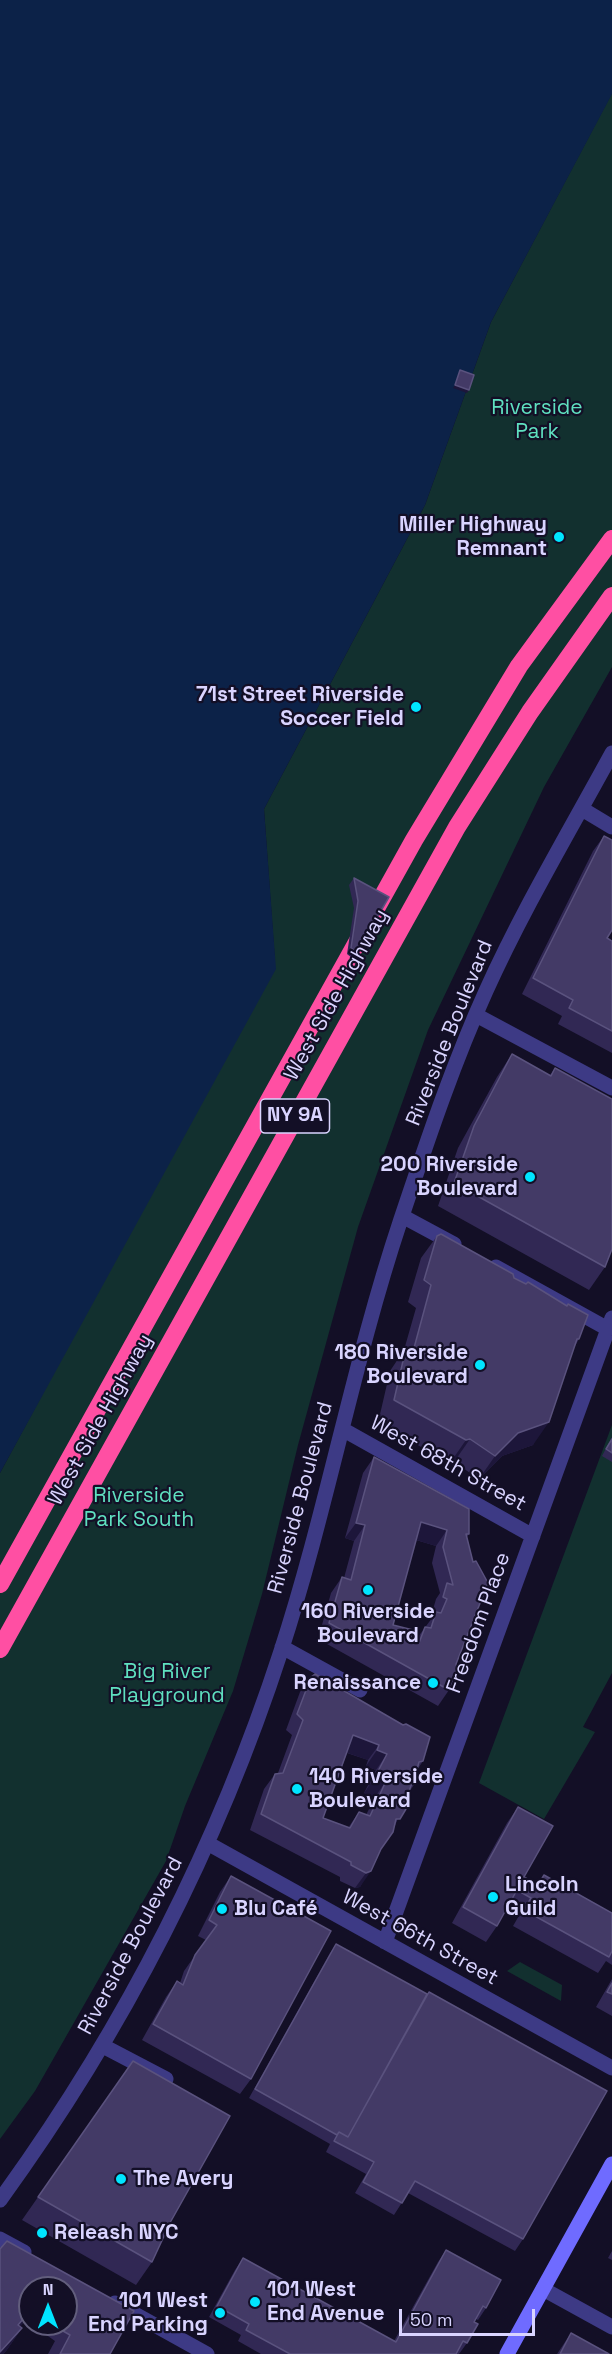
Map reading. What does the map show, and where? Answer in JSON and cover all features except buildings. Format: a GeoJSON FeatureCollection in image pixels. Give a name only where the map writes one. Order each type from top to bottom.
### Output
{"type":"FeatureCollection","features":[{"type":"Feature","properties":{"kind":"highway","name":"West Side Highway"},"geometry":{"type":"LineString","coordinates":[[0,1584],[414,840],[519,666],[612,539]]}},
{"type":"Feature","properties":{"kind":"highway","name":"West Side Highway"},"geometry":{"type":"LineString","coordinates":[[0,1649],[457,827],[530,712],[612,596]]}},
{"type":"Feature","properties":{"kind":"main road"},"geometry":{"type":"LineString","coordinates":[[507,2354],[612,2164]]}},
{"type":"Feature","properties":{"kind":"street","name":"Riverside Boulevard"},"geometry":{"type":"LineString","coordinates":[[0,2200],[42,2143],[103,2046],[139,1982],[208,1844],[282,1647],[402,1215],[476,1015],[538,886],[612,753]]}},
{"type":"Feature","properties":{"kind":"street"},"geometry":{"type":"LineString","coordinates":[[582,809],[607,824]]}},
{"type":"Feature","properties":{"kind":"street"},"geometry":{"type":"LineString","coordinates":[[476,1015],[612,1088]]}},
{"type":"Feature","properties":{"kind":"street"},"geometry":{"type":"LineString","coordinates":[[402,1215],[467,1251]]}},
{"type":"Feature","properties":{"kind":"street"},"geometry":{"type":"LineString","coordinates":[[487,1262],[610,1323]]}},
{"type":"Feature","properties":{"kind":"street","name":"Freedom Place"},"geometry":{"type":"LineString","coordinates":[[385,1942],[610,1323]]}},
{"type":"Feature","properties":{"kind":"street","name":"West 68th Street"},"geometry":{"type":"LineString","coordinates":[[342,1429],[533,1536]]}},
{"type":"Feature","properties":{"kind":"street"},"geometry":{"type":"LineString","coordinates":[[282,1647],[360,1690]]}},
{"type":"Feature","properties":{"kind":"street","name":"West 66th Street"},"geometry":{"type":"LineString","coordinates":[[208,1844],[612,2068]]}},
{"type":"Feature","properties":{"kind":"street"},"geometry":{"type":"LineString","coordinates":[[103,2046],[166,2079]]}},
{"type":"Feature","properties":{"kind":"street"},"geometry":{"type":"LineString","coordinates":[[0,2239],[42,2262]]}},
{"type":"Feature","properties":{"kind":"street"},"geometry":{"type":"LineString","coordinates":[[543,2289],[612,2327]]}},
{"type":"Feature","properties":{"kind":"street"},"geometry":{"type":"LineString","coordinates":[[103,2296],[201,2352]]}},
{"type":"Feature","properties":{"kind":"green space","name":"Riverside Park South"},"geometry":{"type":"Polygon","coordinates":[[[612,93],[612,667],[544,787],[428,1030],[358,1227],[298,1445],[262,1594],[233,1691],[185,1806],[166,1861],[35,2091],[0,2139],[0,1473],[275,962],[264,809],[425,505],[491,322],[612,93]]]}},
{"type":"Feature","properties":{"kind":"green space"},"geometry":{"type":"Polygon","coordinates":[[[612,1425],[612,1673],[583,1727],[595,1732],[544,1819],[479,1783],[612,1425]]]}},
{"type":"Feature","properties":{"kind":"green space"},"geometry":{"type":"Polygon","coordinates":[[[520,1962],[562,1985],[561,2001],[507,1971],[520,1962]]]}},
{"type":"Feature","properties":{"kind":"water"},"geometry":{"type":"Polygon","coordinates":[[[0,0],[612,0],[612,94],[491,322],[425,505],[264,809],[276,969],[0,1473],[0,0]]]}},
{"type":"Feature","properties":{"kind":"place","name":"Miller Highway Remnant"},"geometry":{"type":"Point","coordinates":[559,537]}},
{"type":"Feature","properties":{"kind":"place","name":"71st Street Riverside Soccer Field"},"geometry":{"type":"Point","coordinates":[416,707]}},
{"type":"Feature","properties":{"kind":"place","name":"200 Riverside Boulevard"},"geometry":{"type":"Point","coordinates":[530,1177]}},
{"type":"Feature","properties":{"kind":"place","name":"180 Riverside Boulevard"},"geometry":{"type":"Point","coordinates":[480,1365]}},
{"type":"Feature","properties":{"kind":"place","name":"160 Riverside Boulevard"},"geometry":{"type":"Point","coordinates":[368,1590]}},
{"type":"Feature","properties":{"kind":"place","name":"Renaissance"},"geometry":{"type":"Point","coordinates":[433,1683]}},
{"type":"Feature","properties":{"kind":"place","name":"140 Riverside Boulevard"},"geometry":{"type":"Point","coordinates":[297,1789]}},
{"type":"Feature","properties":{"kind":"place","name":"Lincoln Guild"},"geometry":{"type":"Point","coordinates":[493,1897]}},
{"type":"Feature","properties":{"kind":"place","name":"Blu Café"},"geometry":{"type":"Point","coordinates":[222,1909]}},
{"type":"Feature","properties":{"kind":"place","name":"The Avery"},"geometry":{"type":"Point","coordinates":[121,2179]}},
{"type":"Feature","properties":{"kind":"place","name":"Releash NYC"},"geometry":{"type":"Point","coordinates":[42,2233]}},
{"type":"Feature","properties":{"kind":"place","name":"101 West End Avenue"},"geometry":{"type":"Point","coordinates":[255,2302]}},
{"type":"Feature","properties":{"kind":"place","name":"101 West End Parking"},"geometry":{"type":"Point","coordinates":[220,2313]}},
{"type":"Feature","properties":{"kind":"park label","name":"Riverside Park"},"geometry":{"type":"Point","coordinates":[537,420]}},
{"type":"Feature","properties":{"kind":"park label","name":"Big River Playground"},"geometry":{"type":"Point","coordinates":[167,1684]}}]}
